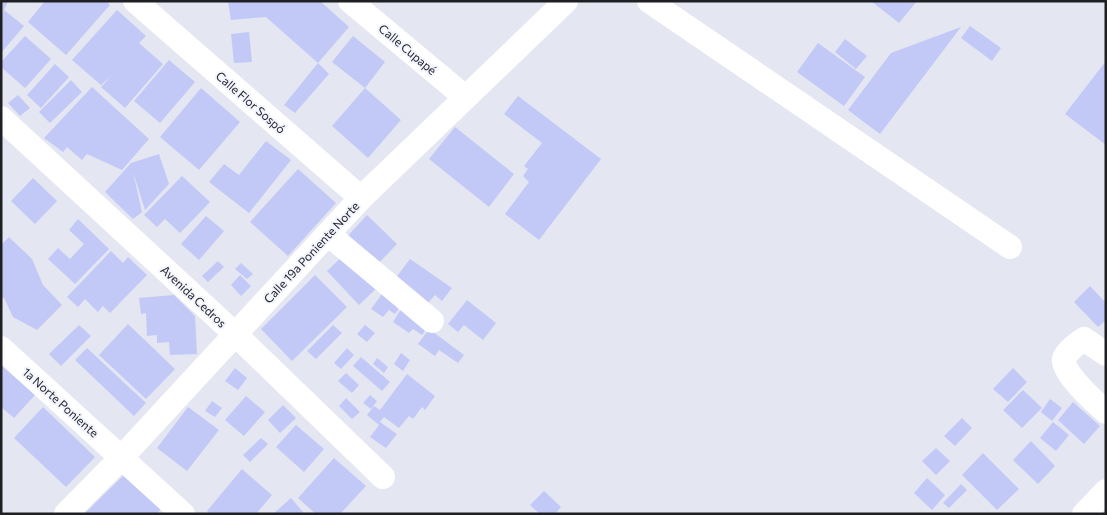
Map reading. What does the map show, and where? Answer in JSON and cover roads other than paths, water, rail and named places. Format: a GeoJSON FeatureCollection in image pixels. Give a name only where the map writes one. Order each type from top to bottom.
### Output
{"type":"FeatureCollection","features":[{"type":"Feature","properties":{"kind":"street","name":"Calle Cupapé"},"geometry":{"type":"LineString","coordinates":[[350,1],[465,97]]}},
{"type":"Feature","properties":{"kind":"street","name":"Calle 19a Poniente Norte"},"geometry":{"type":"LineString","coordinates":[[66,514],[122,457],[362,198],[566,1]]}},
{"type":"Feature","properties":{"kind":"street"},"geometry":{"type":"LineString","coordinates":[[648,1],[1010,247]]}},
{"type":"Feature","properties":{"kind":"street","name":"Calle Flor Sospó"},"geometry":{"type":"LineString","coordinates":[[140,3],[362,198]]}},
{"type":"Feature","properties":{"kind":"street","name":"Avenida Cedros"},"geometry":{"type":"LineString","coordinates":[[1,118],[235,334],[384,477]]}},
{"type":"Feature","properties":{"kind":"street"},"geometry":{"type":"LineString","coordinates":[[328,234],[432,321]]}},
{"type":"Feature","properties":{"kind":"street"},"geometry":{"type":"LineString","coordinates":[[1106,354],[1084,339],[1066,355],[1064,360],[1064,366],[1080,388],[1106,412]]}},
{"type":"Feature","properties":{"kind":"street","name":"1a Norte Poniente"},"geometry":{"type":"LineString","coordinates":[[1,348],[183,514]]}},
{"type":"Feature","properties":{"kind":"street"},"geometry":{"type":"LineString","coordinates":[[1084,514],[1106,491]]}}]}
